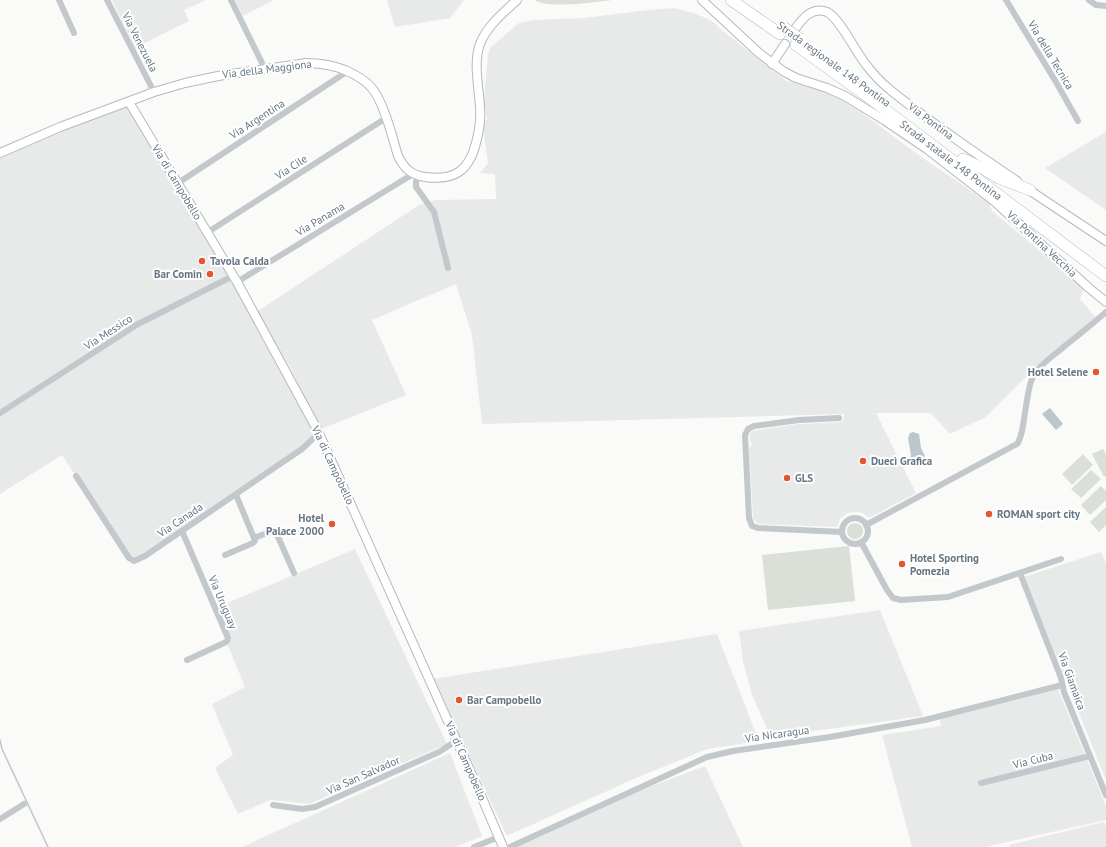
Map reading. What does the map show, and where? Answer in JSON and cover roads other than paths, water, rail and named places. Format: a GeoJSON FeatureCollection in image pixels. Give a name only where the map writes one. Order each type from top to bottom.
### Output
{"type":"FeatureCollection","features":[{"type":"Feature","properties":{"kind":"highway","name":"Strada regionale 148 Pontina"},"geometry":{"type":"LineString","coordinates":[[731,0],[781,30]]}},
{"type":"Feature","properties":{"kind":"highway","name":"Strada regionale 148 Pontina"},"geometry":{"type":"LineString","coordinates":[[743,0],[781,30],[963,159]]}},
{"type":"Feature","properties":{"kind":"highway","name":"Strada statale 148 Pontina"},"geometry":{"type":"LineString","coordinates":[[794,39],[1106,276]]}},
{"type":"Feature","properties":{"kind":"highway","name":"Strada statale 148 Pontina"},"geometry":{"type":"LineString","coordinates":[[963,159],[1106,268]]}},
{"type":"Feature","properties":{"kind":"highway"},"geometry":{"type":"LineString","coordinates":[[963,159],[999,178],[1030,190]]}},
{"type":"Feature","properties":{"kind":"highway"},"geometry":{"type":"LineString","coordinates":[[948,165],[998,195]]}},
{"type":"Feature","properties":{"kind":"street"},"geometry":{"type":"LineString","coordinates":[[59,0],[74,33]]}},
{"type":"Feature","properties":{"kind":"street","name":"Via Venezuela"},"geometry":{"type":"LineString","coordinates":[[107,0],[154,92]]}},
{"type":"Feature","properties":{"kind":"street"},"geometry":{"type":"LineString","coordinates":[[231,0],[265,69]]}},
{"type":"Feature","properties":{"kind":"street"},"geometry":{"type":"LineString","coordinates":[[448,268],[434,212],[416,186],[416,175],[435,178],[449,177],[460,172],[469,162],[475,147],[480,125],[477,60],[480,44],[490,27],[517,0]]}},
{"type":"Feature","properties":{"kind":"street","name":"Via Pontina Vecchia"},"geometry":{"type":"LineString","coordinates":[[702,0],[772,64],[796,78],[827,88],[845,96],[888,122],[948,165],[994,201],[1104,299]]}},
{"type":"Feature","properties":{"kind":"street","name":"Via della Tecnica"},"geometry":{"type":"LineString","coordinates":[[1006,0],[1078,121]]}},
{"type":"Feature","properties":{"kind":"street"},"geometry":{"type":"LineString","coordinates":[[1089,0],[1095,4],[1104,6]]}},
{"type":"Feature","properties":{"kind":"street","name":"Via Pontina"},"geometry":{"type":"LineString","coordinates":[[772,64],[794,39],[805,17],[812,12],[820,10],[829,13],[836,20],[867,67],[885,85],[977,154],[1030,190]]}},
{"type":"Feature","properties":{"kind":"street","name":"Via della Maggiona"},"geometry":{"type":"LineString","coordinates":[[0,153],[60,127],[154,92],[201,78],[317,63],[335,66],[348,71],[364,81],[373,89],[386,118],[401,163],[408,171],[416,175]]}},
{"type":"Feature","properties":{"kind":"street","name":"Via Argentina"},"geometry":{"type":"LineString","coordinates":[[178,183],[348,71]]}},
{"type":"Feature","properties":{"kind":"street","name":"Via di Campobello"},"geometry":{"type":"LineString","coordinates":[[129,102],[235,279],[319,433],[503,847]]}},
{"type":"Feature","properties":{"kind":"street","name":"Via Cile"},"geometry":{"type":"LineString","coordinates":[[208,232],[386,118]]}},
{"type":"Feature","properties":{"kind":"street","name":"Via Panama"},"geometry":{"type":"LineString","coordinates":[[235,279],[416,175]]}},
{"type":"Feature","properties":{"kind":"street"},"geometry":{"type":"LineString","coordinates":[[1030,190],[1106,241]]}},
{"type":"Feature","properties":{"kind":"street","name":"Via Messico"},"geometry":{"type":"LineString","coordinates":[[0,414],[138,324],[235,279]]}},
{"type":"Feature","properties":{"kind":"street"},"geometry":{"type":"LineString","coordinates":[[866,525],[1017,444],[1020,437],[1030,384],[1035,374],[1045,363],[1106,312]]}},
{"type":"Feature","properties":{"kind":"street"},"geometry":{"type":"LineString","coordinates":[[839,418],[798,420],[754,426],[748,429],[745,435],[749,518],[752,526],[758,528],[842,532]]}},
{"type":"Feature","properties":{"kind":"street","name":"Via Canada"},"geometry":{"type":"LineString","coordinates":[[76,476],[132,561],[135,561],[145,556],[236,495],[302,449],[319,433]]}},
{"type":"Feature","properties":{"kind":"street"},"geometry":{"type":"LineString","coordinates":[[225,555],[253,543],[254,541],[236,495]]}},
{"type":"Feature","properties":{"kind":"street"},"geometry":{"type":"LineString","coordinates":[[851,518],[860,519],[866,525],[867,534],[861,542],[849,542],[843,536],[842,532],[844,523],[851,518]]}},
{"type":"Feature","properties":{"kind":"street","name":"Via Uruguay"},"geometry":{"type":"LineString","coordinates":[[182,531],[228,638],[224,643],[188,660]]}},
{"type":"Feature","properties":{"kind":"street"},"geometry":{"type":"LineString","coordinates":[[254,538],[271,531],[275,531],[294,573]]}},
{"type":"Feature","properties":{"kind":"street"},"geometry":{"type":"LineString","coordinates":[[861,542],[887,590],[891,596],[897,599],[948,598],[1061,559]]}},
{"type":"Feature","properties":{"kind":"street","name":"Via Giamaica"},"geometry":{"type":"LineString","coordinates":[[1020,573],[1061,678],[1062,685],[1106,795]]}},
{"type":"Feature","properties":{"kind":"street","name":"Via Nicaragua"},"geometry":{"type":"LineString","coordinates":[[510,847],[707,757],[733,751],[830,737],[925,720],[1062,685]]}},
{"type":"Feature","properties":{"kind":"street","name":"Via San Salvador"},"geometry":{"type":"LineString","coordinates":[[273,805],[302,808],[315,807],[439,752],[456,741]]}},
{"type":"Feature","properties":{"kind":"street","name":"Via Cuba"},"geometry":{"type":"LineString","coordinates":[[981,783],[1090,756]]}},
{"type":"Feature","properties":{"kind":"street"},"geometry":{"type":"LineString","coordinates":[[0,819],[24,804]]}},
{"type":"Feature","properties":{"kind":"street"},"geometry":{"type":"LineString","coordinates":[[474,847],[499,837]]}},
{"type":"Feature","properties":{"kind":"waterway"},"geometry":{"type":"LineString","coordinates":[[0,740],[2,749],[48,847]]}},
{"type":"Feature","properties":{"kind":"place","name":"Tavola Calda"},"geometry":{"type":"Point","coordinates":[202,261]}},
{"type":"Feature","properties":{"kind":"place","name":"Bar Comin"},"geometry":{"type":"Point","coordinates":[210,274]}},
{"type":"Feature","properties":{"kind":"place","name":"Hotel Selene"},"geometry":{"type":"Point","coordinates":[1096,372]}},
{"type":"Feature","properties":{"kind":"place","name":"Duecì Grafica"},"geometry":{"type":"Point","coordinates":[863,461]}},
{"type":"Feature","properties":{"kind":"place","name":"GLS"},"geometry":{"type":"Point","coordinates":[787,478]}},
{"type":"Feature","properties":{"kind":"place","name":"ROMAN sport city"},"geometry":{"type":"Point","coordinates":[989,514]}},
{"type":"Feature","properties":{"kind":"place","name":"Hotel Palace 2000"},"geometry":{"type":"Point","coordinates":[332,524]}},
{"type":"Feature","properties":{"kind":"place","name":"Hotel Sporting Pomezia"},"geometry":{"type":"Point","coordinates":[902,564]}},
{"type":"Feature","properties":{"kind":"place","name":"Bar Campobello"},"geometry":{"type":"Point","coordinates":[459,700]}}]}
